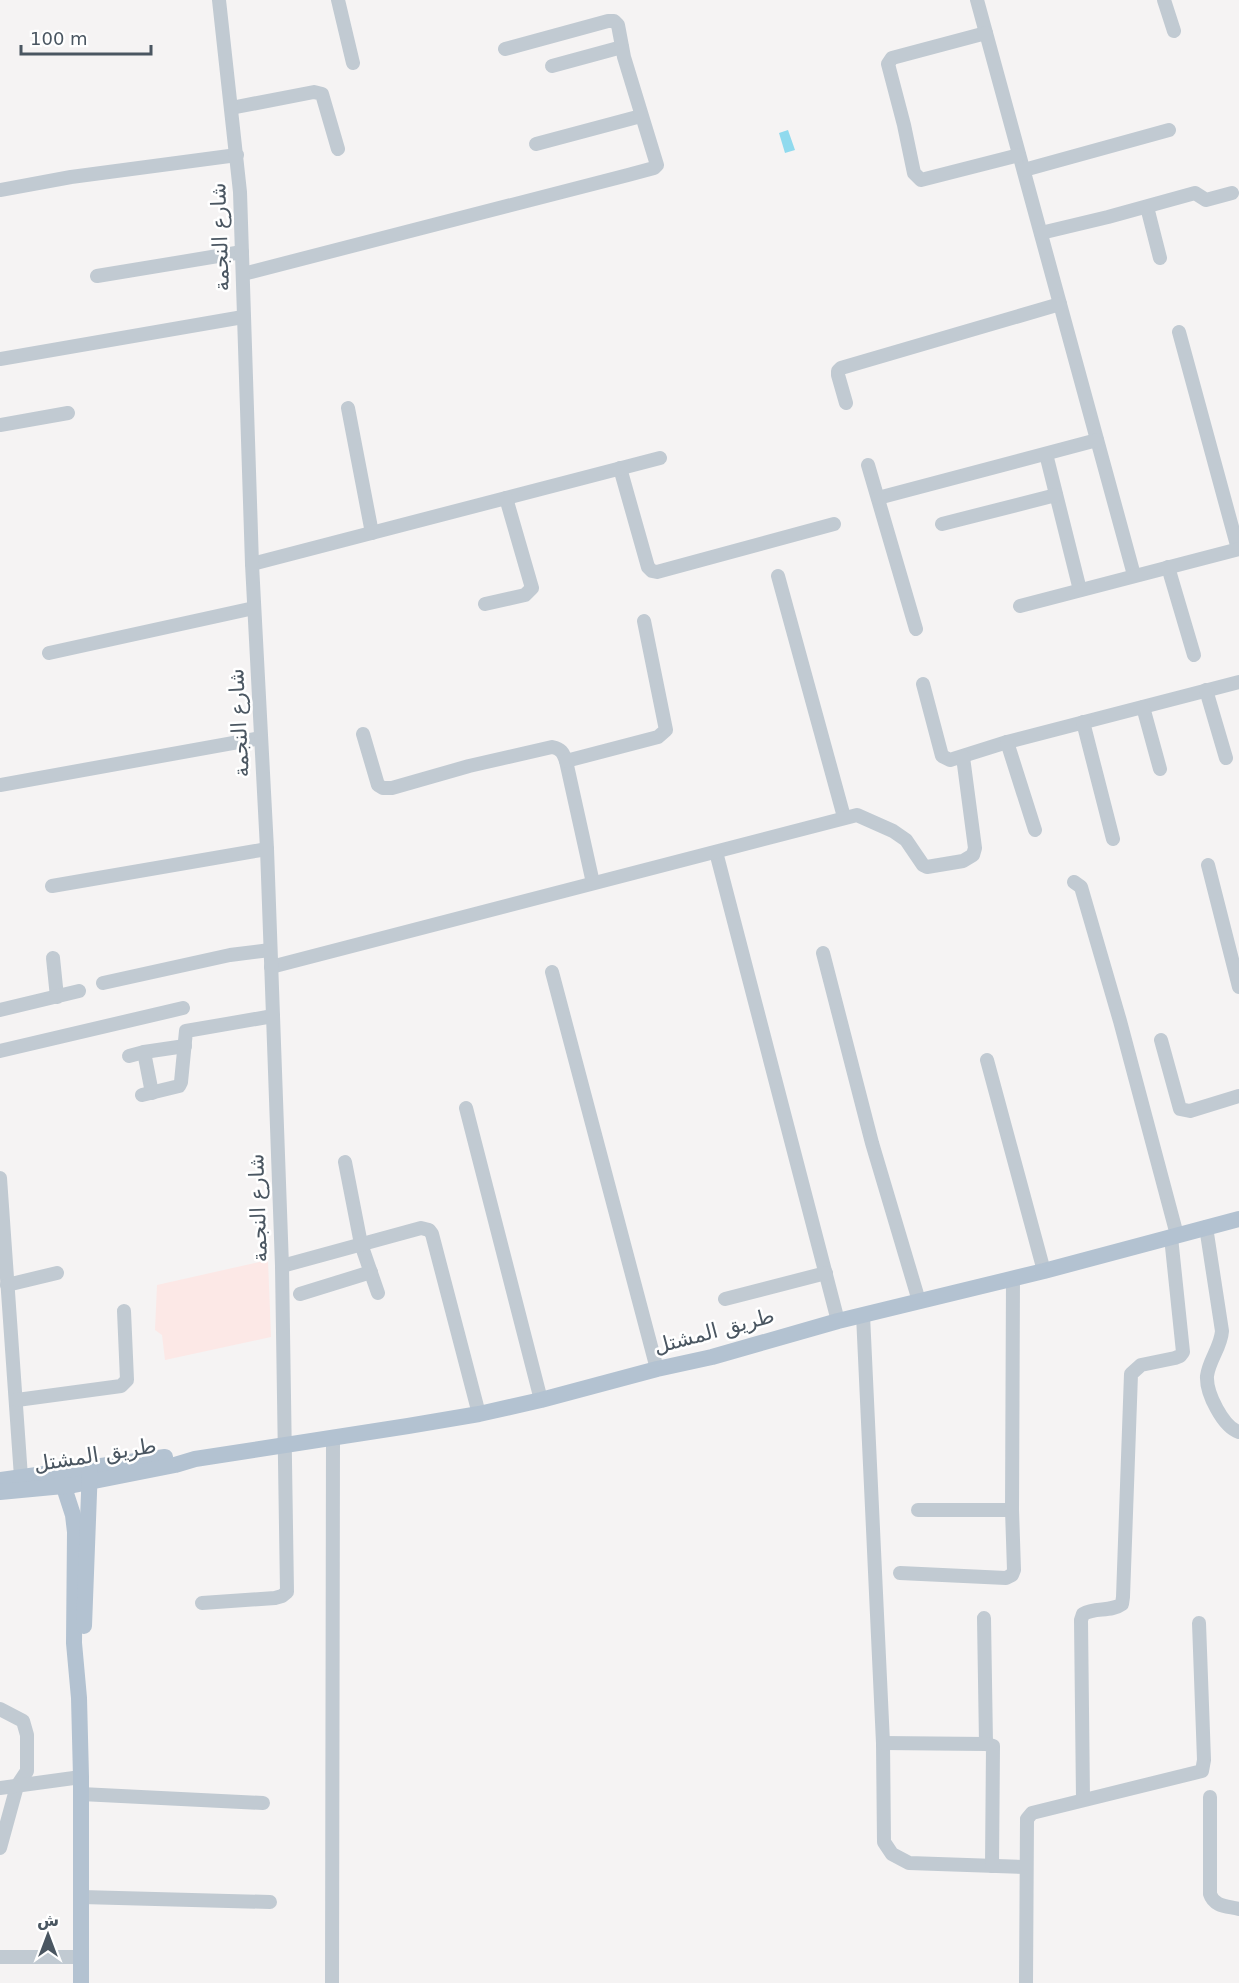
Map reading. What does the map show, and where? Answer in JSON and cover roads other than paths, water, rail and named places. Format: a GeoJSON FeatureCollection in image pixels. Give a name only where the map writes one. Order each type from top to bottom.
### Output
{"type":"FeatureCollection","features":[{"type":"Feature","properties":{"kind":"main road","name":"طريق المشتل"},"geometry":{"type":"LineString","coordinates":[[0,1492],[177,1456],[195,1459],[479,1414],[712,1356],[838,1321],[1044,1271],[1239,1219]]}},
{"type":"Feature","properties":{"kind":"main road"},"geometry":{"type":"LineString","coordinates":[[79,1698],[86,1598],[90,1475]]}},
{"type":"Feature","properties":{"kind":"main road","name":"طريق المشتل"},"geometry":{"type":"LineString","coordinates":[[0,1480],[21,1477],[61,1479]]}},
{"type":"Feature","properties":{"kind":"main road"},"geometry":{"type":"LineString","coordinates":[[61,1479],[73,1515],[75,1533],[74,1643],[79,1698],[81,1777],[81,1983]]}},
{"type":"Feature","properties":{"kind":"street","name":"شارع النجمة"},"geometry":{"type":"LineString","coordinates":[[202,1603],[276,1598],[287,1592],[282,1266],[267,849],[252,564],[243,317],[243,252],[237,155],[219,0]]}},
{"type":"Feature","properties":{"kind":"street"},"geometry":{"type":"LineString","coordinates":[[338,0],[353,63]]}},
{"type":"Feature","properties":{"kind":"street"},"geometry":{"type":"LineString","coordinates":[[977,0],[1134,575]]}},
{"type":"Feature","properties":{"kind":"street"},"geometry":{"type":"LineString","coordinates":[[1164,0],[1174,31]]}},
{"type":"Feature","properties":{"kind":"street"},"geometry":{"type":"LineString","coordinates":[[243,274],[654,168],[657,165],[641,116],[618,25],[614,21],[505,49]]}},
{"type":"Feature","properties":{"kind":"street"},"geometry":{"type":"LineString","coordinates":[[986,33],[892,58],[888,64],[914,173],[921,180],[1019,155]]}},
{"type":"Feature","properties":{"kind":"street"},"geometry":{"type":"LineString","coordinates":[[552,66],[622,47]]}},
{"type":"Feature","properties":{"kind":"street"},"geometry":{"type":"LineString","coordinates":[[231,108],[314,92],[322,94],[326,101],[338,149]]}},
{"type":"Feature","properties":{"kind":"street"},"geometry":{"type":"LineString","coordinates":[[536,144],[641,116]]}},
{"type":"Feature","properties":{"kind":"street"},"geometry":{"type":"LineString","coordinates":[[1024,170],[1169,130]]}},
{"type":"Feature","properties":{"kind":"street"},"geometry":{"type":"LineString","coordinates":[[0,190],[71,177],[237,155]]}},
{"type":"Feature","properties":{"kind":"street"},"geometry":{"type":"LineString","coordinates":[[1041,233],[1195,193],[1206,200],[1232,193]]}},
{"type":"Feature","properties":{"kind":"street"},"geometry":{"type":"LineString","coordinates":[[1146,207],[1160,258]]}},
{"type":"Feature","properties":{"kind":"street"},"geometry":{"type":"LineString","coordinates":[[97,276],[243,252]]}},
{"type":"Feature","properties":{"kind":"street"},"geometry":{"type":"LineString","coordinates":[[846,403],[838,375],[841,368],[1059,304]]}},
{"type":"Feature","properties":{"kind":"street"},"geometry":{"type":"LineString","coordinates":[[0,359],[243,317]]}},
{"type":"Feature","properties":{"kind":"street"},"geometry":{"type":"LineString","coordinates":[[1020,606],[1239,549],[1179,332]]}},
{"type":"Feature","properties":{"kind":"street"},"geometry":{"type":"LineString","coordinates":[[348,408],[372,532]]}},
{"type":"Feature","properties":{"kind":"street"},"geometry":{"type":"LineString","coordinates":[[0,425],[68,413]]}},
{"type":"Feature","properties":{"kind":"street"},"geometry":{"type":"LineString","coordinates":[[878,498],[1097,440]]}},
{"type":"Feature","properties":{"kind":"street"},"geometry":{"type":"LineString","coordinates":[[1046,454],[1080,590]]}},
{"type":"Feature","properties":{"kind":"street"},"geometry":{"type":"LineString","coordinates":[[252,564],[660,458]]}},
{"type":"Feature","properties":{"kind":"street"},"geometry":{"type":"LineString","coordinates":[[868,465],[916,629]]}},
{"type":"Feature","properties":{"kind":"street"},"geometry":{"type":"LineString","coordinates":[[620,468],[648,567],[652,571],[657,572],[834,524]]}},
{"type":"Feature","properties":{"kind":"street"},"geometry":{"type":"LineString","coordinates":[[942,524],[1056,495]]}},
{"type":"Feature","properties":{"kind":"street"},"geometry":{"type":"LineString","coordinates":[[485,604],[525,594],[532,588],[506,498]]}},
{"type":"Feature","properties":{"kind":"street"},"geometry":{"type":"LineString","coordinates":[[1168,567],[1194,655]]}},
{"type":"Feature","properties":{"kind":"street"},"geometry":{"type":"LineString","coordinates":[[778,576],[844,817]]}},
{"type":"Feature","properties":{"kind":"street"},"geometry":{"type":"LineString","coordinates":[[50,653],[254,608]]}},
{"type":"Feature","properties":{"kind":"street"},"geometry":{"type":"LineString","coordinates":[[566,761],[658,737],[666,730],[644,621]]}},
{"type":"Feature","properties":{"kind":"street"},"geometry":{"type":"LineString","coordinates":[[923,684],[942,756],[950,760],[1006,742],[1239,682]]}},
{"type":"Feature","properties":{"kind":"street"},"geometry":{"type":"LineString","coordinates":[[1206,690],[1226,758]]}},
{"type":"Feature","properties":{"kind":"street"},"geometry":{"type":"LineString","coordinates":[[1143,707],[1160,769]]}},
{"type":"Feature","properties":{"kind":"street"},"geometry":{"type":"LineString","coordinates":[[1083,722],[1113,839]]}},
{"type":"Feature","properties":{"kind":"street"},"geometry":{"type":"LineString","coordinates":[[363,734],[378,785],[383,788],[392,788],[469,766],[552,747],[563,752],[593,883]]}},
{"type":"Feature","properties":{"kind":"street"},"geometry":{"type":"LineString","coordinates":[[0,785],[261,738]]}},
{"type":"Feature","properties":{"kind":"street"},"geometry":{"type":"LineString","coordinates":[[1006,742],[1035,830]]}},
{"type":"Feature","properties":{"kind":"street"},"geometry":{"type":"LineString","coordinates":[[271,967],[857,815],[893,831],[906,840],[923,865],[927,867],[963,861],[970,858],[975,848],[963,757]]}},
{"type":"Feature","properties":{"kind":"street"},"geometry":{"type":"LineString","coordinates":[[52,886],[267,849]]}},
{"type":"Feature","properties":{"kind":"street"},"geometry":{"type":"LineString","coordinates":[[716,852],[838,1321]]}},
{"type":"Feature","properties":{"kind":"street"},"geometry":{"type":"LineString","coordinates":[[1208,865],[1239,987]]}},
{"type":"Feature","properties":{"kind":"street"},"geometry":{"type":"LineString","coordinates":[[1074,882],[1081,887],[1120,1022],[1174,1236],[1183,1352],[1175,1358],[1141,1365],[1131,1374],[1122,1604],[1117,1608],[1088,1611],[1083,1614],[1081,1620],[1083,1799]]}},
{"type":"Feature","properties":{"kind":"street"},"geometry":{"type":"LineString","coordinates":[[103,982],[230,955],[270,950]]}},
{"type":"Feature","properties":{"kind":"street"},"geometry":{"type":"LineString","coordinates":[[823,953],[873,1143],[919,1301]]}},
{"type":"Feature","properties":{"kind":"street"},"geometry":{"type":"LineString","coordinates":[[53,958],[57,997]]}},
{"type":"Feature","properties":{"kind":"street"},"geometry":{"type":"LineString","coordinates":[[552,972],[657,1369]]}},
{"type":"Feature","properties":{"kind":"street"},"geometry":{"type":"LineString","coordinates":[[0,1010],[79,991]]}},
{"type":"Feature","properties":{"kind":"street"},"geometry":{"type":"LineString","coordinates":[[0,1051],[183,1008]]}},
{"type":"Feature","properties":{"kind":"street"},"geometry":{"type":"LineString","coordinates":[[144,1052],[147,1094],[179,1086],[186,1031],[273,1016]]}},
{"type":"Feature","properties":{"kind":"street"},"geometry":{"type":"LineString","coordinates":[[1161,1040],[1180,1109],[1190,1111],[1239,1096]]}},
{"type":"Feature","properties":{"kind":"street"},"geometry":{"type":"LineString","coordinates":[[129,1056],[185,1046]]}},
{"type":"Feature","properties":{"kind":"street"},"geometry":{"type":"LineString","coordinates":[[987,1060],[1044,1271]]}},
{"type":"Feature","properties":{"kind":"street"},"geometry":{"type":"LineString","coordinates":[[466,1108],[541,1400]]}},
{"type":"Feature","properties":{"kind":"street"},"geometry":{"type":"LineString","coordinates":[[345,1162],[361,1244],[378,1293]]}},
{"type":"Feature","properties":{"kind":"street"},"geometry":{"type":"LineString","coordinates":[[0,1178],[7,1285],[6,1349],[17,1400],[21,1477]]}},
{"type":"Feature","properties":{"kind":"street"},"geometry":{"type":"LineString","coordinates":[[1206,1227],[1222,1331],[1222,1339],[1207,1376],[1208,1386],[1224,1422],[1232,1430],[1239,1432]]}},
{"type":"Feature","properties":{"kind":"street"},"geometry":{"type":"LineString","coordinates":[[282,1266],[426,1228],[432,1234],[479,1414]]}},
{"type":"Feature","properties":{"kind":"street"},"geometry":{"type":"LineString","coordinates":[[300,1294],[370,1272]]}},
{"type":"Feature","properties":{"kind":"street"},"geometry":{"type":"LineString","coordinates":[[7,1285],[57,1273]]}},
{"type":"Feature","properties":{"kind":"street"},"geometry":{"type":"LineString","coordinates":[[725,1299],[826,1273]]}},
{"type":"Feature","properties":{"kind":"street"},"geometry":{"type":"LineString","coordinates":[[900,1574],[1006,1578],[1012,1575],[1014,1570],[1013,1278]]}},
{"type":"Feature","properties":{"kind":"street"},"geometry":{"type":"LineString","coordinates":[[17,1400],[124,1384],[127,1380],[124,1311]]}},
{"type":"Feature","properties":{"kind":"street"},"geometry":{"type":"LineString","coordinates":[[863,1315],[883,1743],[884,1842],[887,1849],[899,1859],[909,1863],[1026,1867]]}},
{"type":"Feature","properties":{"kind":"street"},"geometry":{"type":"LineString","coordinates":[[332,1983],[333,1438]]}},
{"type":"Feature","properties":{"kind":"street"},"geometry":{"type":"LineString","coordinates":[[918,1510],[1012,1510]]}},
{"type":"Feature","properties":{"kind":"street"},"geometry":{"type":"LineString","coordinates":[[984,1618],[986,1744]]}},
{"type":"Feature","properties":{"kind":"street"},"geometry":{"type":"LineString","coordinates":[[1026,1983],[1026,1823],[1029,1815],[1083,1799],[1202,1771],[1204,1760],[1198,1623]]}},
{"type":"Feature","properties":{"kind":"street"},"geometry":{"type":"LineString","coordinates":[[0,1709],[23,1721],[27,1735],[27,1771],[17,1786],[0,1848]]}},
{"type":"Feature","properties":{"kind":"street"},"geometry":{"type":"LineString","coordinates":[[883,1743],[986,1744],[993,1746],[992,1866]]}},
{"type":"Feature","properties":{"kind":"street"},"geometry":{"type":"LineString","coordinates":[[0,1788],[81,1777]]}},
{"type":"Feature","properties":{"kind":"street"},"geometry":{"type":"LineString","coordinates":[[81,1794],[263,1803]]}},
{"type":"Feature","properties":{"kind":"street"},"geometry":{"type":"LineString","coordinates":[[1210,1797],[1210,1894],[1212,1900],[1218,1905],[1239,1908]]}},
{"type":"Feature","properties":{"kind":"street"},"geometry":{"type":"LineString","coordinates":[[82,1897],[270,1902]]}},
{"type":"Feature","properties":{"kind":"street"},"geometry":{"type":"LineString","coordinates":[[0,1958],[81,1958]]}},
{"type":"Feature","properties":{"kind":"water"},"geometry":{"type":"Polygon","coordinates":[[[788,130],[795,150],[785,153],[779,133],[788,130]]]}}]}
